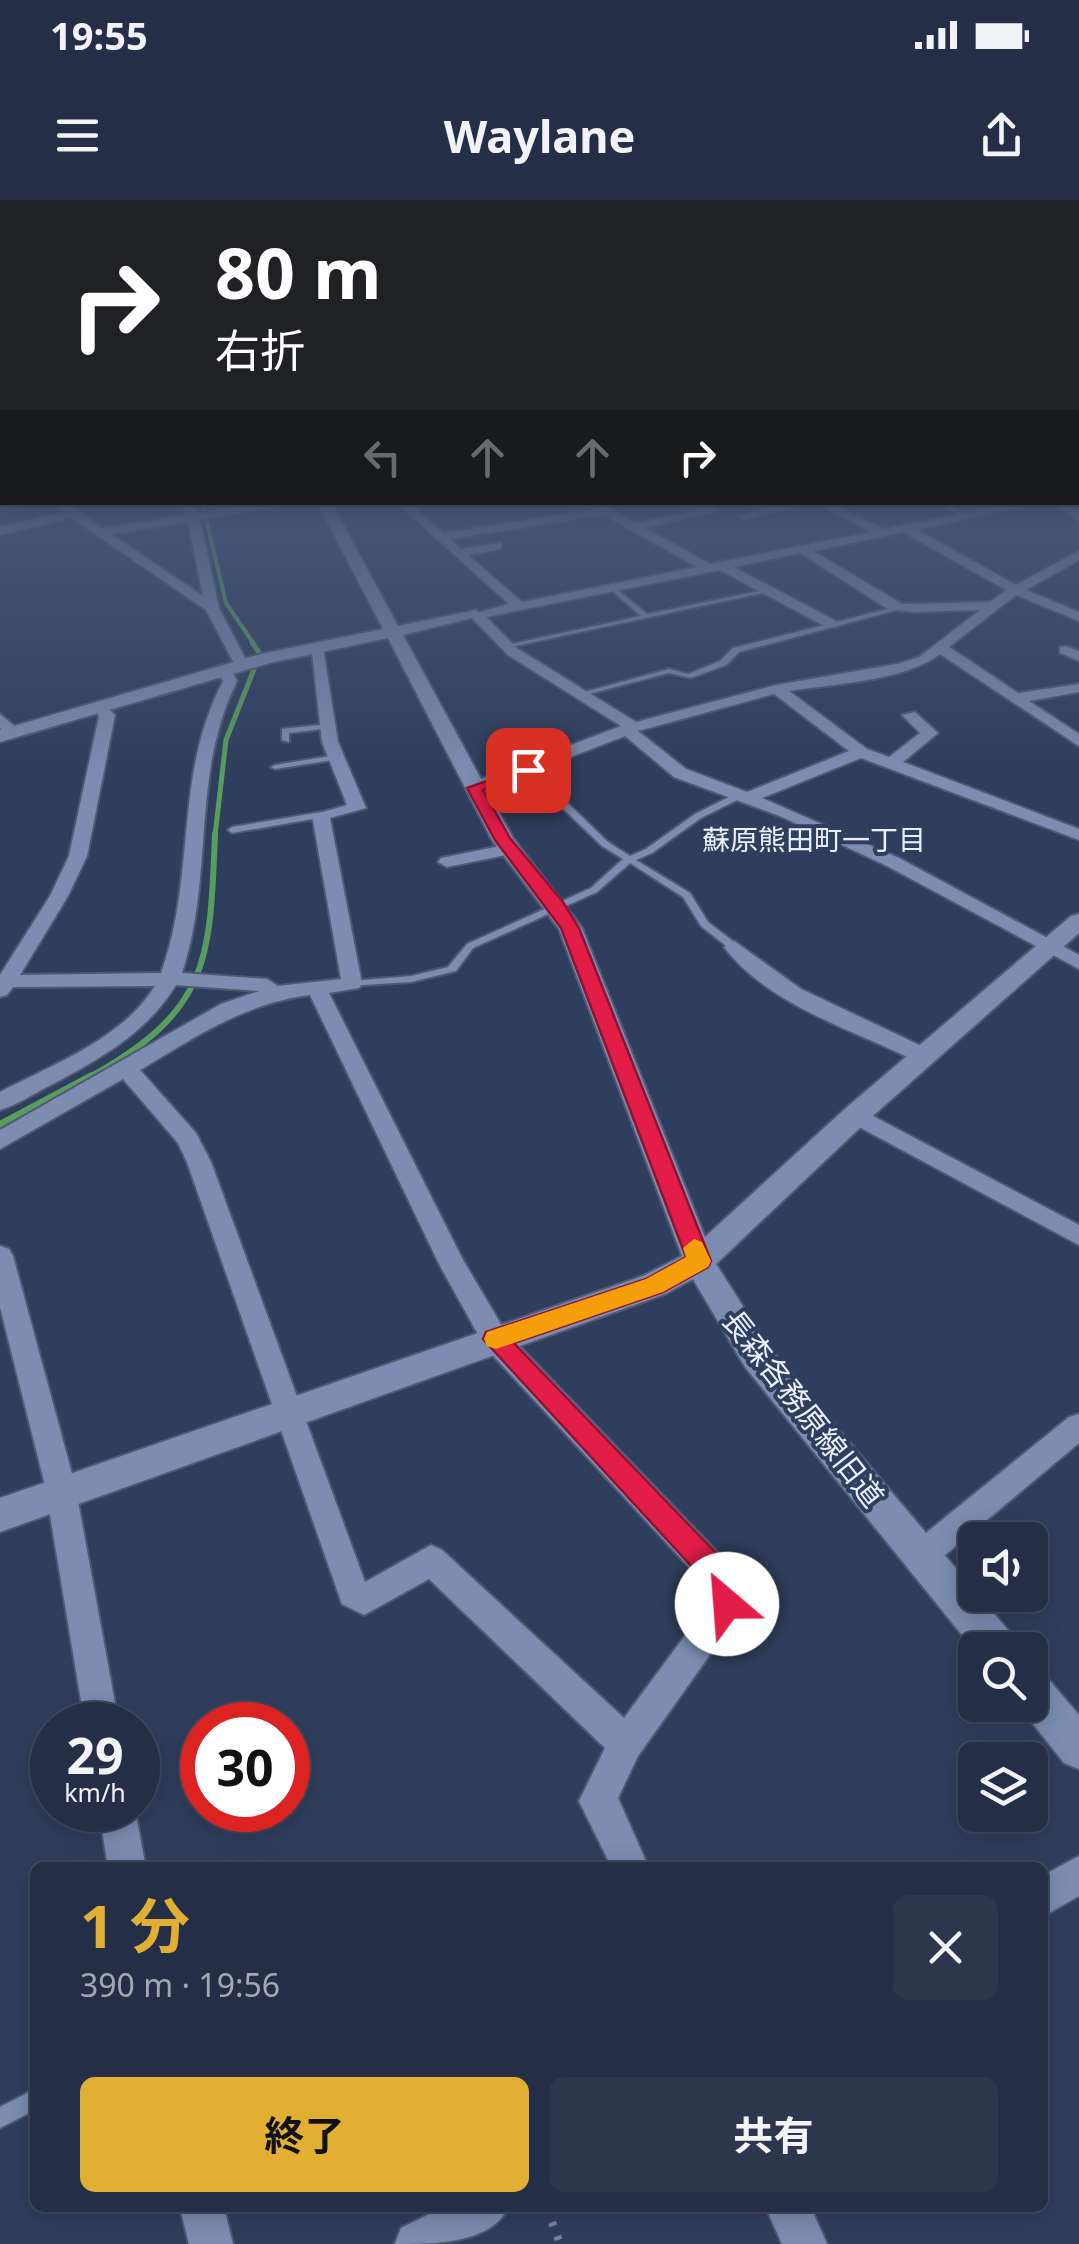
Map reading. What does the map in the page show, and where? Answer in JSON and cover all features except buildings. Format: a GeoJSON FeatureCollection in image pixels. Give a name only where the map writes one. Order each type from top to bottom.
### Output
{"type":"FeatureCollection","features":[{"type":"Feature","properties":{"kind":"street"},"geometry":{"type":"LineString","coordinates":[[178,585],[212,608]]}},
{"type":"Feature","properties":{"kind":"street"},"geometry":{"type":"LineString","coordinates":[[208,585],[212,608],[238,668]]}},
{"type":"Feature","properties":{"kind":"street","name":"長森各務原線旧道"},"geometry":{"type":"LineString","coordinates":[[369,585],[474,788],[510,849],[557,906],[604,1014],[699,1261],[723,1306],[757,1357],[984,1632]]}},
{"type":"Feature","properties":{"kind":"street"},"geometry":{"type":"LineString","coordinates":[[495,585],[519,606]]}},
{"type":"Feature","properties":{"kind":"street"},"geometry":{"type":"LineString","coordinates":[[4,729],[100,707],[268,658],[624,585]]}},
{"type":"Feature","properties":{"kind":"street"},"geometry":{"type":"LineString","coordinates":[[755,585],[831,624]]}},
{"type":"Feature","properties":{"kind":"street"},"geometry":{"type":"LineString","coordinates":[[859,585],[864,592],[899,608],[995,606]]}},
{"type":"Feature","properties":{"kind":"street"},"geometry":{"type":"LineString","coordinates":[[1007,585],[1079,616]]}},
{"type":"Feature","properties":{"kind":"street"},"geometry":{"type":"LineString","coordinates":[[474,788],[630,728],[776,689],[900,668],[924,660],[1026,585]]}},
{"type":"Feature","properties":{"kind":"street"},"geometry":{"type":"LineString","coordinates":[[476,614],[506,646],[630,728],[680,773],[744,796],[893,862],[1079,964]]}},
{"type":"Feature","properties":{"kind":"street"},"geometry":{"type":"LineString","coordinates":[[0,1141],[228,1009],[274,993],[352,984],[321,815],[357,808],[328,726],[316,647]]}},
{"type":"Feature","properties":{"kind":"street"},"geometry":{"type":"LineString","coordinates":[[941,648],[1079,741]]}},
{"type":"Feature","properties":{"kind":"street"},"geometry":{"type":"LineString","coordinates":[[0,1102],[124,1032],[178,980],[206,737],[238,668]]}},
{"type":"Feature","properties":{"kind":"street"},"geometry":{"type":"LineString","coordinates":[[1017,698],[1079,688]]}},
{"type":"Feature","properties":{"kind":"street"},"geometry":{"type":"LineString","coordinates":[[776,689],[861,752],[1079,835]]}},
{"type":"Feature","properties":{"kind":"street"},"geometry":{"type":"LineString","coordinates":[[5,986],[78,856],[107,715],[100,707]]}},
{"type":"Feature","properties":{"kind":"street"},"geometry":{"type":"LineString","coordinates":[[892,763],[930,734],[910,716]]}},
{"type":"Feature","properties":{"kind":"street"},"geometry":{"type":"LineString","coordinates":[[744,796],[861,752]]}},
{"type":"Feature","properties":{"kind":"street"},"geometry":{"type":"LineString","coordinates":[[447,862],[510,849]]}},
{"type":"Feature","properties":{"kind":"street"},"geometry":{"type":"LineString","coordinates":[[0,1514],[654,1285],[699,1261],[856,1115],[1079,921]]}},
{"type":"Feature","properties":{"kind":"street"},"geometry":{"type":"LineString","coordinates":[[734,948],[744,962],[782,986],[924,1056]]}},
{"type":"Feature","properties":{"kind":"street"},"geometry":{"type":"LineString","coordinates":[[5,986],[178,980],[267,984],[274,993]]}},
{"type":"Feature","properties":{"kind":"street"},"geometry":{"type":"LineString","coordinates":[[316,987],[452,1264],[495,1339],[729,1587],[727,1604],[626,1744],[597,1800],[607,1813],[628,1862]]}},
{"type":"Feature","properties":{"kind":"street"},"geometry":{"type":"LineString","coordinates":[[126,1067],[188,1139],[199,1162],[353,1593],[364,1600],[431,1560],[626,1744]]}},
{"type":"Feature","properties":{"kind":"street"},"geometry":{"type":"LineString","coordinates":[[856,1115],[1079,1236]]}},
{"type":"Feature","properties":{"kind":"street"},"geometry":{"type":"LineString","coordinates":[[0,1256],[61,1490],[98,1702]]}},
{"type":"Feature","properties":{"kind":"street"},"geometry":{"type":"LineString","coordinates":[[921,1556],[1079,1426]]}},
{"type":"Feature","properties":{"kind":"street"},"geometry":{"type":"LineString","coordinates":[[1048,1710],[1079,1748]]}},
{"type":"Feature","properties":{"kind":"street"},"geometry":{"type":"LineString","coordinates":[[121,1832],[126,1862]]}},
{"type":"Feature","properties":{"kind":"street"},"geometry":{"type":"LineString","coordinates":[[1048,1894],[1079,1875]]}},
{"type":"Feature","properties":{"kind":"street"},"geometry":{"type":"LineString","coordinates":[[203,2212],[211,2244]]}},
{"type":"Feature","properties":{"kind":"street"},"geometry":{"type":"LineString","coordinates":[[417,2244],[478,2212]]}},
{"type":"Feature","properties":{"kind":"street"},"geometry":{"type":"LineString","coordinates":[[790,2212],[805,2244]]}},
{"type":"Feature","properties":{"kind":"lane"},"geometry":{"type":"LineString","coordinates":[[611,588],[646,617]]}},
{"type":"Feature","properties":{"kind":"lane"},"geometry":{"type":"LineString","coordinates":[[506,646],[769,592]]}},
{"type":"Feature","properties":{"kind":"lane"},"geometry":{"type":"LineString","coordinates":[[581,694],[669,671],[688,676],[723,663],[736,650],[899,608]]}},
{"type":"Feature","properties":{"kind":"lane"},"geometry":{"type":"LineString","coordinates":[[286,740],[286,731],[328,726]]}},
{"type":"Feature","properties":{"kind":"lane"},"geometry":{"type":"LineString","coordinates":[[275,766],[336,757]]}},
{"type":"Feature","properties":{"kind":"lane"},"geometry":{"type":"LineString","coordinates":[[528,770],[555,799],[628,860],[688,895],[704,924],[734,948]]}},
{"type":"Feature","properties":{"kind":"lane"},"geometry":{"type":"LineString","coordinates":[[352,984],[411,979],[452,969],[470,946],[594,890],[628,860],[698,816],[744,796]]}},
{"type":"Feature","properties":{"kind":"lane"},"geometry":{"type":"LineString","coordinates":[[232,830],[321,815]]}},
{"type":"Feature","properties":{"kind":"lane"},"geometry":{"type":"LineString","coordinates":[[0,2118],[30,2103]]}},
{"type":"Feature","properties":{"kind":"path"},"geometry":{"type":"LineString","coordinates":[[548,2212],[560,2244]]}},
{"type":"Feature","properties":{"kind":"waterway"},"geometry":{"type":"LineString","coordinates":[[222,585],[226,603],[254,644]]}},
{"type":"Feature","properties":{"kind":"waterway"},"geometry":{"type":"LineString","coordinates":[[215,836],[226,740],[260,654],[252,642]]}},
{"type":"Feature","properties":{"kind":"waterway"},"geometry":{"type":"LineString","coordinates":[[88,1078],[158,1030],[180,1006],[195,980],[210,918],[215,834]]}},
{"type":"Feature","properties":{"kind":"waterway"},"geometry":{"type":"LineString","coordinates":[[0,1125],[92,1076]]}},
{"type":"Feature","properties":{"kind":"slow traffic"},"geometry":{"type":"LineString","coordinates":[[496,1339],[654,1285],[699,1261],[694,1248]]}},
{"type":"Feature","properties":{"kind":"district","name":"蘇原熊田町一丁目"},"geometry":{"type":"Point","coordinates":[814,839]}},
{"type":"Feature","properties":{"kind":"route"},"geometry":{"type":"LineString","coordinates":[[528,770],[474,788],[503,840],[570,928],[699,1261],[654,1285],[495,1339],[729,1587],[727,1604]]}}]}
